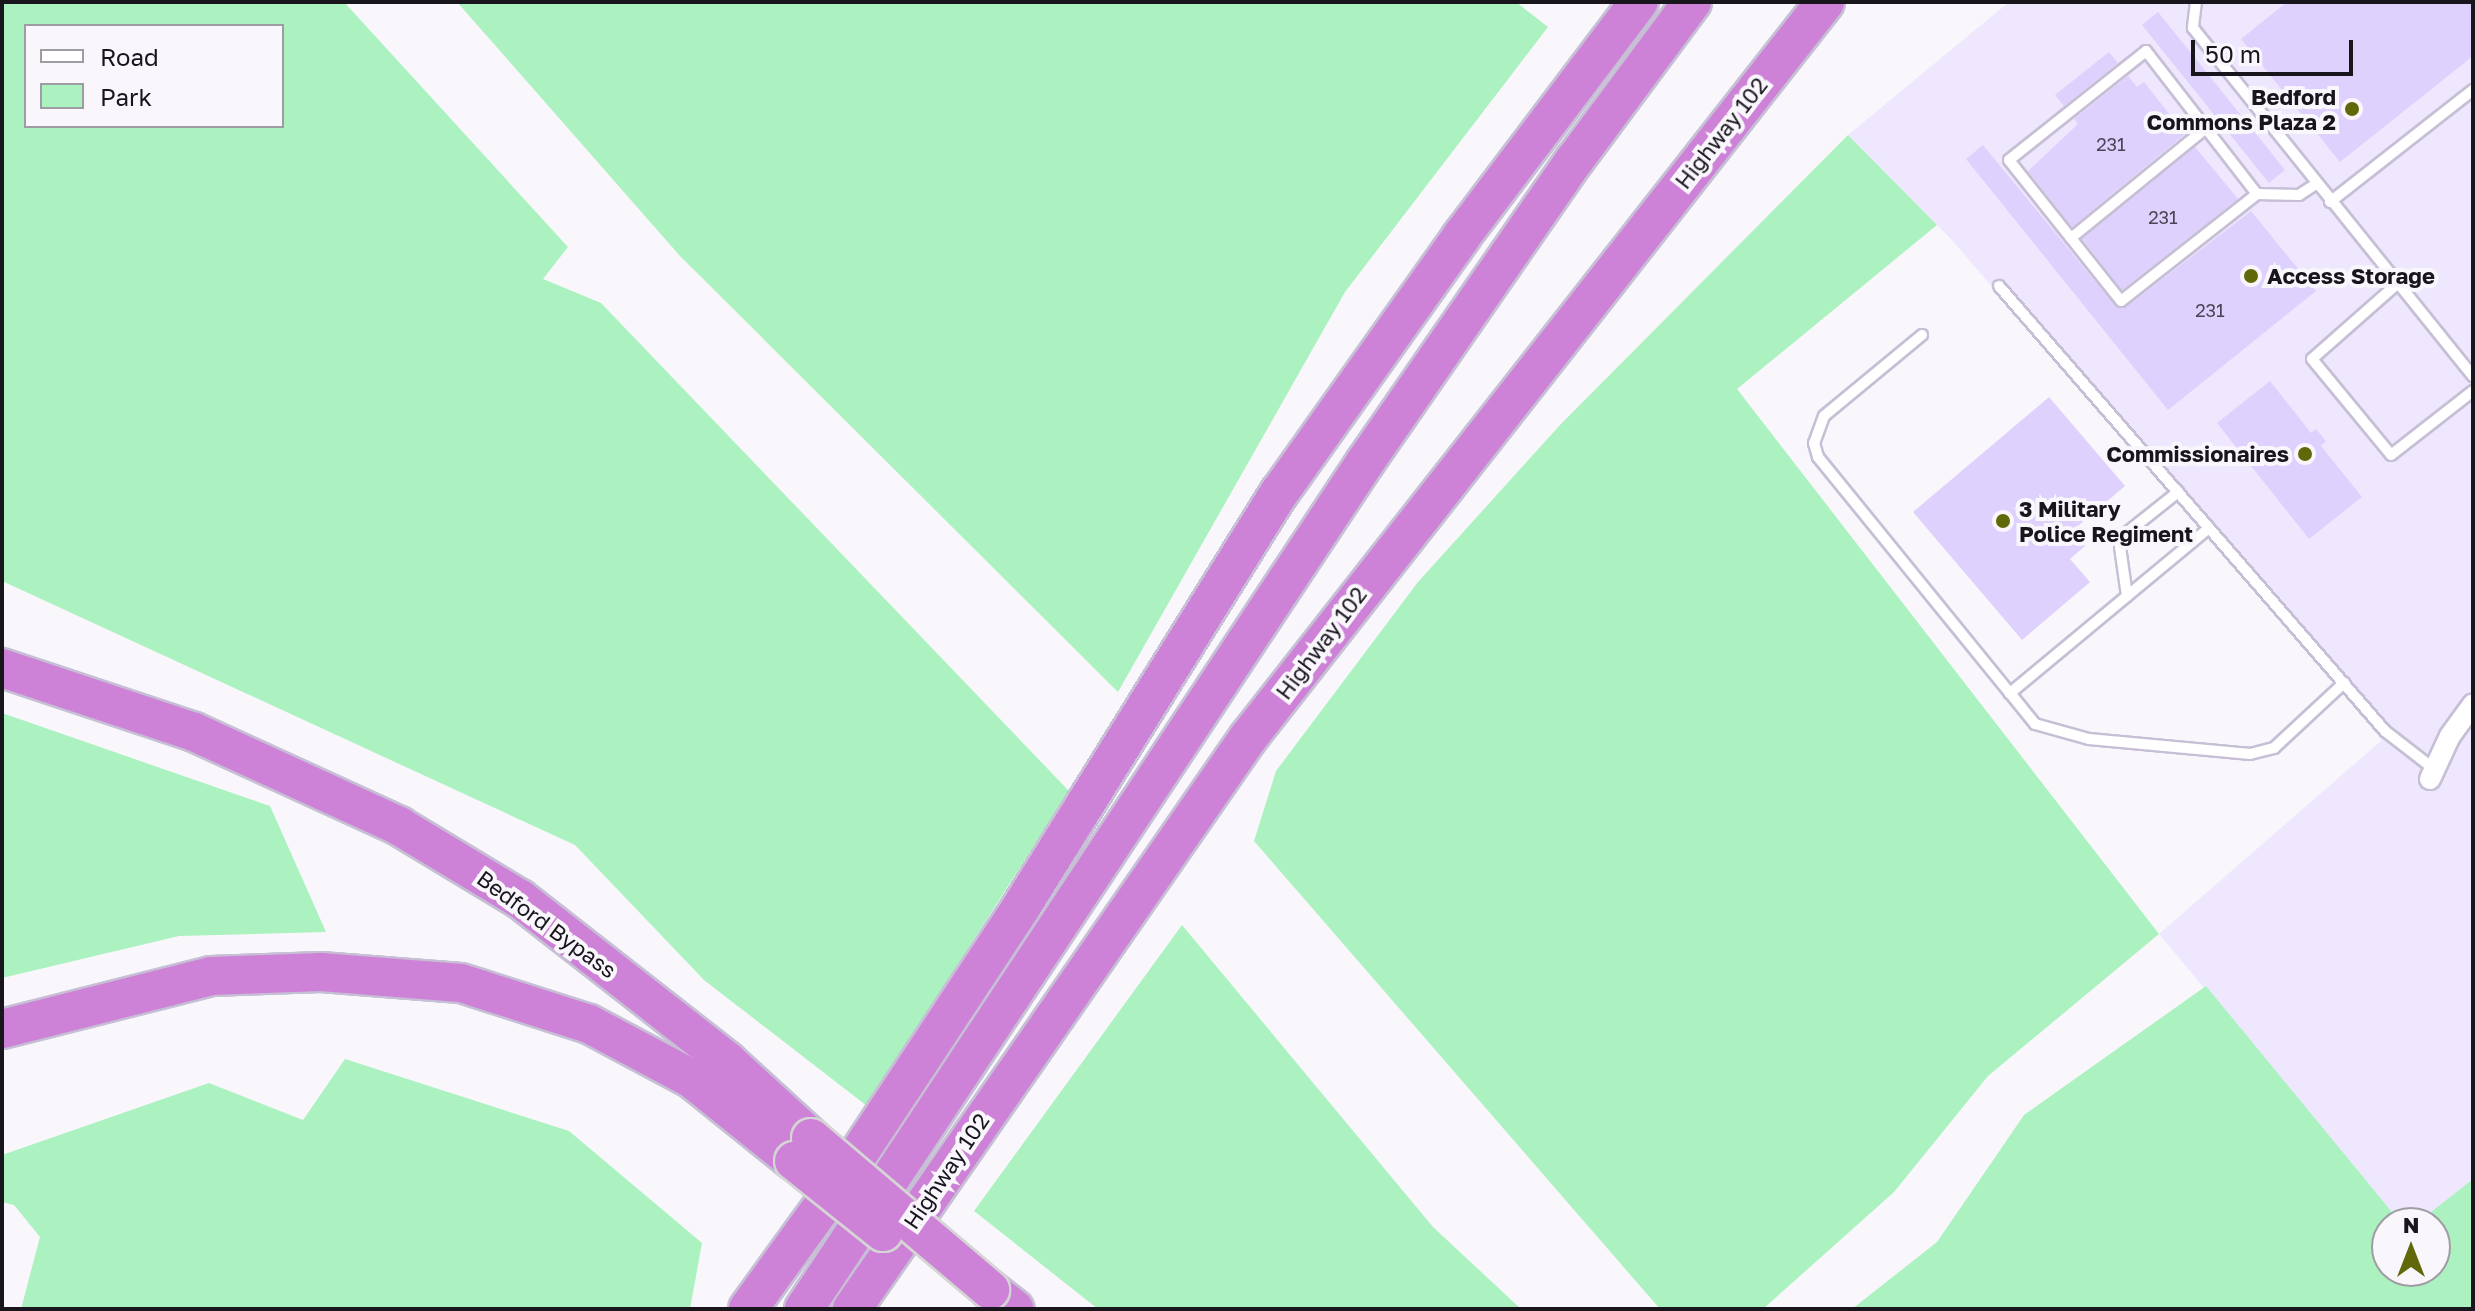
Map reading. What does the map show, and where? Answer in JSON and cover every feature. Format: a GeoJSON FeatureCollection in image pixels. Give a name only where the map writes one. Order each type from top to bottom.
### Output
{"type":"FeatureCollection","features":[{"type":"Feature","properties":{"kind":"highway"},"geometry":{"type":"LineString","coordinates":[[748,1309],[842,1179],[1020,909],[1280,492],[1639,2]]}},
{"type":"Feature","properties":{"kind":"highway","name":"Highway 102"},"geometry":{"type":"LineString","coordinates":[[804,1309],[1366,461],[1574,161],[1692,2]]}},
{"type":"Feature","properties":{"kind":"highway","name":"Highway 102"},"geometry":{"type":"LineString","coordinates":[[854,1309],[880,1267],[1248,738],[1825,2]]}},
{"type":"Feature","properties":{"kind":"highway"},"geometry":{"type":"LineString","coordinates":[[1048,938],[1064,893],[1480,250],[1571,91]]}},
{"type":"Feature","properties":{"kind":"highway"},"geometry":{"type":"LineString","coordinates":[[2,653],[194,732]]}},
{"type":"Feature","properties":{"kind":"highway","name":"Bedford Bypass"},"geometry":{"type":"LineString","coordinates":[[2,668],[194,732],[399,826],[520,899],[727,1061],[803,1150]]}},
{"type":"Feature","properties":{"kind":"highway","name":"Bedford Bypass"},"geometry":{"type":"LineString","coordinates":[[2,1029],[211,976],[321,972],[461,983],[589,1024],[692,1079],[803,1150],[990,1304]]}},
{"type":"Feature","properties":{"kind":"street"},"geometry":{"type":"LineString","coordinates":[[2432,774],[2473,704]]}},
{"type":"Feature","properties":{"kind":"lane"},"geometry":{"type":"LineString","coordinates":[[2196,2],[2193,28],[2473,376]]}},
{"type":"Feature","properties":{"kind":"lane"},"geometry":{"type":"LineString","coordinates":[[2257,194],[2146,51],[2009,160],[2121,301],[2257,194],[2299,195],[2316,184]]}},
{"type":"Feature","properties":{"kind":"lane"},"geometry":{"type":"LineString","coordinates":[[2330,202],[2473,90]]}},
{"type":"Feature","properties":{"kind":"lane"},"geometry":{"type":"LineString","coordinates":[[2071,238],[2207,127]]}},
{"type":"Feature","properties":{"kind":"lane"},"geometry":{"type":"LineString","coordinates":[[2397,284],[2312,359],[2391,455],[2473,391]]}},
{"type":"Feature","properties":{"kind":"lane"},"geometry":{"type":"LineString","coordinates":[[1999,286],[2385,731],[2432,774]]}},
{"type":"Feature","properties":{"kind":"lane"},"geometry":{"type":"LineString","coordinates":[[1922,335],[1824,416],[1815,428],[1814,443],[1818,457],[2035,724],[2054,732],[2250,754],[2274,748],[2344,683]]}},
{"type":"Feature","properties":{"kind":"lane"},"geometry":{"type":"LineString","coordinates":[[2127,596],[2120,547],[2129,531],[2178,492]]}},
{"type":"Feature","properties":{"kind":"lane"},"geometry":{"type":"LineString","coordinates":[[2010,693],[2209,528]]}},
{"type":"Feature","properties":{"kind":"shaded area"},"geometry":{"type":"Polygon","coordinates":[[[2009,2],[2473,2],[2473,1179],[2437,1207],[2388,1207],[2159,934],[2382,740],[1951,239],[1848,135],[2009,2]]]}},
{"type":"Feature","properties":{"kind":"green space"},"geometry":{"type":"Polygon","coordinates":[[[2,2],[344,2],[568,247],[543,279],[601,303],[1069,791],[867,1106],[704,980],[575,845],[2,581],[2,2]]]}},
{"type":"Feature","properties":{"kind":"green space"},"geometry":{"type":"Polygon","coordinates":[[[457,2],[1516,2],[1548,27],[1345,292],[1118,692],[680,256],[457,2]]]}},
{"type":"Feature","properties":{"kind":"green space"},"geometry":{"type":"Polygon","coordinates":[[[1848,135],[1937,225],[1737,389],[2159,934],[1988,1076],[1894,1192],[1763,1309],[1660,1309],[1254,841],[1276,771],[1418,582],[1560,425],[1848,135]]]}},
{"type":"Feature","properties":{"kind":"green space"},"geometry":{"type":"Polygon","coordinates":[[[2,713],[270,806],[326,932],[179,936],[2,978],[2,713]]]}},
{"type":"Feature","properties":{"kind":"green space"},"geometry":{"type":"Polygon","coordinates":[[[1182,925],[1433,1227],[1521,1309],[1098,1309],[974,1211],[1182,925]]]}},
{"type":"Feature","properties":{"kind":"green space"},"geometry":{"type":"Polygon","coordinates":[[[2206,986],[2388,1207],[2371,1207],[2371,1287],[2451,1287],[2451,1207],[2437,1207],[2473,1179],[2473,1309],[1852,1309],[1937,1242],[2024,1115],[2206,986]]]}},
{"type":"Feature","properties":{"kind":"green space"},"geometry":{"type":"Polygon","coordinates":[[[345,1059],[569,1131],[702,1243],[690,1309],[21,1309],[40,1237],[14,1205],[2,1202],[2,1155],[209,1083],[303,1120],[345,1059]]]}},
{"type":"Feature","properties":{"kind":"building","name":"Bedford Commons Plaza 2"},"geometry":{"type":"Polygon","coordinates":[[[2287,2],[2473,2],[2473,56],[2340,162],[2241,39],[2287,2]]]}},
{"type":"Feature","properties":{"kind":"building"},"geometry":{"type":"Polygon","coordinates":[[[2158,12],[2285,170],[2269,183],[2142,25],[2158,12]]]}},
{"type":"Feature","properties":{"kind":"building"},"geometry":{"type":"Polygon","coordinates":[[[2109,52],[2118,63],[2064,106],[2055,95],[2109,52]]]}},
{"type":"Feature","properties":{"kind":"building"},"geometry":{"type":"Polygon","coordinates":[[[2128,76],[2137,87],[2144,82],[2185,134],[2072,227],[2028,171],[2078,124],[2074,119],[2128,76]]]}},
{"type":"Feature","properties":{"kind":"building"},"geometry":{"type":"Polygon","coordinates":[[[1983,145],[2117,308],[2126,307],[2251,211],[2316,291],[2168,410],[1966,159],[1983,145]]]}},
{"type":"Feature","properties":{"kind":"building"},"geometry":{"type":"Polygon","coordinates":[[[2195,147],[2238,199],[2122,290],[2082,239],[2195,147]]]}},
{"type":"Feature","properties":{"kind":"building"},"geometry":{"type":"Polygon","coordinates":[[[2270,381],[2311,433],[2316,429],[2326,441],[2321,446],[2362,497],[2309,539],[2217,423],[2270,381]]]}},
{"type":"Feature","properties":{"kind":"building","name":"3 Military Police Regiment"},"geometry":{"type":"Polygon","coordinates":[[[2049,397],[2125,486],[2072,531],[2085,546],[2070,559],[2090,582],[2022,640],[1913,512],[2049,397]]]}},
{"type":"Feature","properties":{"kind":"place","name":"Bedford Commons Plaza 2"},"geometry":{"type":"Point","coordinates":[2352,109]}},
{"type":"Feature","properties":{"kind":"place","name":"Access Storage"},"geometry":{"type":"Point","coordinates":[2251,276]}},
{"type":"Feature","properties":{"kind":"place","name":"Commissionaires"},"geometry":{"type":"Point","coordinates":[2305,454]}},
{"type":"Feature","properties":{"kind":"place","name":"3 Military Police Regiment"},"geometry":{"type":"Point","coordinates":[2003,521]}}]}
